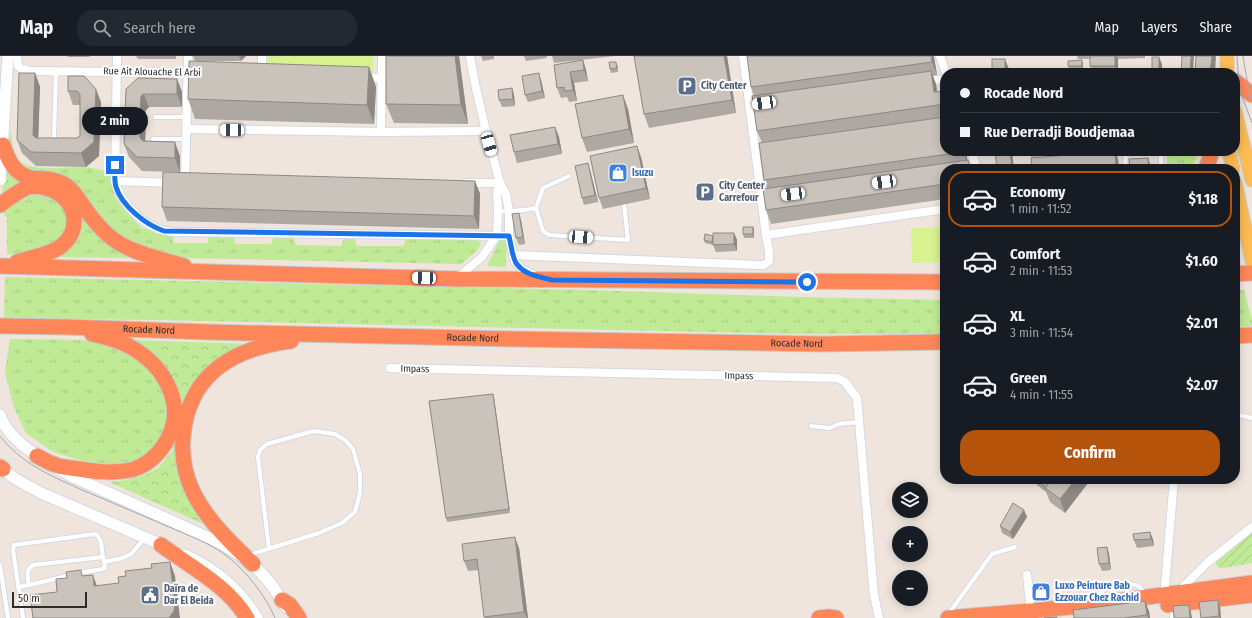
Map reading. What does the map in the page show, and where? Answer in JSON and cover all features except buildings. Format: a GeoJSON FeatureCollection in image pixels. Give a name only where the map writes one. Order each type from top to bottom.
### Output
{"type":"FeatureCollection","features":[{"type":"Feature","properties":{"kind":"highway"},"geometry":{"type":"LineString","coordinates":[[1240,85],[1252,94]]}},
{"type":"Feature","properties":{"kind":"highway"},"geometry":{"type":"LineString","coordinates":[[2,145],[11,163],[21,174],[34,178],[52,180],[67,186],[72,190],[92,217],[115,241],[138,252],[200,271]]}},
{"type":"Feature","properties":{"kind":"highway"},"geometry":{"type":"LineString","coordinates":[[0,205],[28,188],[44,187],[58,193],[64,198],[69,204],[74,218],[70,235],[66,242],[60,247],[43,255],[3,266]]}},
{"type":"Feature","properties":{"kind":"highway"},"geometry":{"type":"LineString","coordinates":[[3,266],[456,279],[940,282]]}},
{"type":"Feature","properties":{"kind":"highway"},"geometry":{"type":"LineString","coordinates":[[1240,274],[1252,273]]}},
{"type":"Feature","properties":{"kind":"highway","name":"Rocade Nord"},"geometry":{"type":"LineString","coordinates":[[0,326],[329,335],[823,344],[940,342]]}},
{"type":"Feature","properties":{"kind":"highway"},"geometry":{"type":"LineString","coordinates":[[36,456],[56,465],[83,470],[102,472],[131,470],[143,465],[158,453],[169,437],[172,427],[174,416],[173,397],[169,387],[157,368],[148,359],[120,342],[66,327]]}},
{"type":"Feature","properties":{"kind":"highway"},"geometry":{"type":"LineString","coordinates":[[249,560],[208,516],[200,505],[191,487],[185,470],[183,452],[183,435],[187,411],[195,394],[202,384],[215,370],[228,361],[249,350],[259,347],[281,342],[329,335]]}},
{"type":"Feature","properties":{"kind":"highway"},"geometry":{"type":"LineString","coordinates":[[1240,336],[1252,335]]}},
{"type":"Feature","properties":{"kind":"highway"},"geometry":{"type":"LineString","coordinates":[[161,545],[223,590],[244,612],[247,618]]}},
{"type":"Feature","properties":{"kind":"highway"},"geometry":{"type":"LineString","coordinates":[[1054,618],[1252,583]]}},
{"type":"Feature","properties":{"kind":"highway"},"geometry":{"type":"LineString","coordinates":[[947,618],[1031,611],[1147,597],[1168,598],[1252,595]]}},
{"type":"Feature","properties":{"kind":"highway"},"geometry":{"type":"LineString","coordinates":[[282,600],[290,605],[299,618]]}},
{"type":"Feature","properties":{"kind":"highway"},"geometry":{"type":"LineString","coordinates":[[819,618],[836,618]]}},
{"type":"Feature","properties":{"kind":"main road"},"geometry":{"type":"LineString","coordinates":[[0,180],[8,56]]}},
{"type":"Feature","properties":{"kind":"main road"},"geometry":{"type":"LineString","coordinates":[[1221,56],[1221,68]]}},
{"type":"Feature","properties":{"kind":"main road"},"geometry":{"type":"LineString","coordinates":[[1226,56],[1227,68]]}},
{"type":"Feature","properties":{"kind":"main road"},"geometry":{"type":"LineString","coordinates":[[1240,132],[1252,180]]}},
{"type":"Feature","properties":{"kind":"main road"},"geometry":{"type":"LineString","coordinates":[[1240,206],[1252,261]]}},
{"type":"Feature","properties":{"kind":"main road"},"geometry":{"type":"LineString","coordinates":[[0,415],[15,438],[36,456],[71,476],[216,542],[249,560],[265,576],[282,600],[291,618]]}},
{"type":"Feature","properties":{"kind":"main road"},"geometry":{"type":"LineString","coordinates":[[1,467],[21,482],[41,493],[190,557],[204,565],[219,575],[239,592],[257,618]]}},
{"type":"Feature","properties":{"kind":"street","name":"Rue Ait Alouache El Arbi"},"geometry":{"type":"LineString","coordinates":[[17,56],[18,66],[22,69],[30,71],[117,71],[210,74]]}},
{"type":"Feature","properties":{"kind":"street"},"geometry":{"type":"LineString","coordinates":[[117,56],[116,188],[120,196],[130,208],[147,223],[164,231],[509,236]]}},
{"type":"Feature","properties":{"kind":"street"},"geometry":{"type":"LineString","coordinates":[[115,181],[189,183],[186,139],[188,56]]}},
{"type":"Feature","properties":{"kind":"street"},"geometry":{"type":"LineString","coordinates":[[262,56],[262,76]]}},
{"type":"Feature","properties":{"kind":"street"},"geometry":{"type":"LineString","coordinates":[[381,132],[382,56]]}},
{"type":"Feature","properties":{"kind":"street"},"geometry":{"type":"LineString","coordinates":[[470,56],[474,84],[486,131],[500,183],[506,194],[509,212],[509,236],[513,255],[516,262],[522,269],[534,276],[552,280]]}},
{"type":"Feature","properties":{"kind":"street"},"geometry":{"type":"LineString","coordinates":[[940,56],[944,68]]}},
{"type":"Feature","properties":{"kind":"street"},"geometry":{"type":"LineString","coordinates":[[513,255],[759,265],[764,265],[769,261],[766,235],[766,198],[745,59]]}},
{"type":"Feature","properties":{"kind":"street"},"geometry":{"type":"LineString","coordinates":[[358,77],[382,78]]}},
{"type":"Feature","properties":{"kind":"street"},"geometry":{"type":"LineString","coordinates":[[914,83],[940,80]]}},
{"type":"Feature","properties":{"kind":"street"},"geometry":{"type":"LineString","coordinates":[[187,129],[381,132],[486,131]]}},
{"type":"Feature","properties":{"kind":"street"},"geometry":{"type":"LineString","coordinates":[[460,183],[500,183]]}},
{"type":"Feature","properties":{"kind":"street"},"geometry":{"type":"LineString","coordinates":[[456,279],[482,257],[497,235],[497,192],[500,183]]}},
{"type":"Feature","properties":{"kind":"street"},"geometry":{"type":"LineString","coordinates":[[766,235],[940,210]]}},
{"type":"Feature","properties":{"kind":"street","name":"Impass"},"geometry":{"type":"LineString","coordinates":[[390,368],[837,378],[845,382],[857,398],[874,595],[879,618]]}},
{"type":"Feature","properties":{"kind":"street"},"geometry":{"type":"LineString","coordinates":[[1168,598],[1174,484]]}},
{"type":"Feature","properties":{"kind":"street"},"geometry":{"type":"LineString","coordinates":[[1168,598],[1208,562],[1252,527]]}},
{"type":"Feature","properties":{"kind":"street"},"geometry":{"type":"LineString","coordinates":[[1027,575],[1031,611]]}},
{"type":"Feature","properties":{"kind":"lane"},"geometry":{"type":"LineString","coordinates":[[54,138],[56,70]]}},
{"type":"Feature","properties":{"kind":"lane"},"geometry":{"type":"LineString","coordinates":[[155,117],[186,117]]}},
{"type":"Feature","properties":{"kind":"lane"},"geometry":{"type":"LineString","coordinates":[[153,139],[186,139]]}},
{"type":"Feature","properties":{"kind":"lane"},"geometry":{"type":"LineString","coordinates":[[568,176],[543,188],[536,208],[543,231],[549,235],[628,240],[624,204]]}},
{"type":"Feature","properties":{"kind":"lane"},"geometry":{"type":"LineString","coordinates":[[498,211],[522,211],[536,208]]}},
{"type":"Feature","properties":{"kind":"lane"},"geometry":{"type":"LineString","coordinates":[[1240,415],[1252,418]]}},
{"type":"Feature","properties":{"kind":"lane"},"geometry":{"type":"LineString","coordinates":[[811,426],[830,428],[838,424],[860,422]]}},
{"type":"Feature","properties":{"kind":"lane"},"geometry":{"type":"LineString","coordinates":[[249,560],[269,549],[336,526],[355,512],[360,493],[360,474],[353,449],[345,440],[335,434],[314,431],[267,444],[260,450],[258,457],[269,549]]}},
{"type":"Feature","properties":{"kind":"lane"},"geometry":{"type":"LineString","coordinates":[[18,587],[105,568],[100,538],[95,534],[14,545],[13,550],[18,587],[23,618]]}},
{"type":"Feature","properties":{"kind":"lane"},"geometry":{"type":"LineString","coordinates":[[104,562],[122,558],[131,554],[146,538]]}},
{"type":"Feature","properties":{"kind":"lane"},"geometry":{"type":"LineString","coordinates":[[947,618],[992,554],[1016,547]]}},
{"type":"Feature","properties":{"kind":"lane"},"geometry":{"type":"LineString","coordinates":[[29,585],[28,571],[29,567],[33,564],[103,556]]}},
{"type":"Feature","properties":{"kind":"lane"},"geometry":{"type":"LineString","coordinates":[[0,565],[8,618]]}},
{"type":"Feature","properties":{"kind":"lane"},"geometry":{"type":"LineString","coordinates":[[1168,598],[1172,611],[1172,618]]}},
{"type":"Feature","properties":{"kind":"green space"},"geometry":{"type":"Polygon","coordinates":[[[268,56],[373,56],[373,72],[268,71],[268,56]]]}},
{"type":"Feature","properties":{"kind":"green space"},"geometry":{"type":"Polygon","coordinates":[[[11,130],[15,153],[19,160],[25,164],[41,168],[85,167],[110,172],[115,197],[126,212],[142,228],[173,234],[173,243],[208,243],[208,235],[234,236],[235,244],[271,244],[274,237],[292,237],[296,245],[341,246],[345,237],[354,237],[357,246],[404,246],[406,238],[481,241],[479,248],[474,254],[461,264],[181,258],[122,241],[26,172],[8,152],[11,130]]]}},
{"type":"Feature","properties":{"kind":"green space"},"geometry":{"type":"Polygon","coordinates":[[[1167,156],[1198,156],[1194,164],[1167,164],[1167,156]]]}},
{"type":"Feature","properties":{"kind":"green space"},"geometry":{"type":"Polygon","coordinates":[[[4,168],[24,181],[2,198],[4,168]]]}},
{"type":"Feature","properties":{"kind":"green space"},"geometry":{"type":"Polygon","coordinates":[[[42,192],[58,198],[71,224],[59,243],[16,255],[7,254],[7,217],[2,211],[27,193],[42,192]]]}},
{"type":"Feature","properties":{"kind":"green space"},"geometry":{"type":"Polygon","coordinates":[[[78,210],[137,258],[52,257],[78,210]]]}},
{"type":"Feature","properties":{"kind":"green space"},"geometry":{"type":"Polygon","coordinates":[[[940,227],[940,262],[912,263],[911,228],[940,227]]]}},
{"type":"Feature","properties":{"kind":"green space"},"geometry":{"type":"Polygon","coordinates":[[[500,239],[507,239],[506,267],[487,266],[500,239]]]}},
{"type":"Feature","properties":{"kind":"green space"},"geometry":{"type":"Polygon","coordinates":[[[5,277],[586,290],[940,300],[940,334],[802,334],[4,318],[5,277]]]}},
{"type":"Feature","properties":{"kind":"green space"},"geometry":{"type":"Polygon","coordinates":[[[1240,290],[1244,290],[1252,320],[1252,326],[1240,327],[1240,290]]]}},
{"type":"Feature","properties":{"kind":"green space"},"geometry":{"type":"Polygon","coordinates":[[[10,339],[85,340],[112,345],[129,351],[157,378],[166,396],[168,418],[162,436],[151,451],[136,461],[111,464],[83,461],[53,452],[26,433],[14,408],[5,372],[10,339]]]}},
{"type":"Feature","properties":{"kind":"green space"},"geometry":{"type":"Polygon","coordinates":[[[129,340],[254,344],[183,410],[178,410],[129,340]]]}},
{"type":"Feature","properties":{"kind":"green space"},"geometry":{"type":"Polygon","coordinates":[[[176,433],[208,526],[109,482],[142,476],[158,468],[172,451],[176,433]]]}},
{"type":"Feature","properties":{"kind":"green space"},"geometry":{"type":"Polygon","coordinates":[[[1252,533],[1252,563],[1224,568],[1220,568],[1216,565],[1216,561],[1252,533]]]}},
{"type":"Feature","properties":{"kind":"tram line"},"geometry":{"type":"LineString","coordinates":[[1237,56],[1238,68]]}},
{"type":"Feature","properties":{"kind":"tram line"},"geometry":{"type":"LineString","coordinates":[[1243,56],[1252,102]]}},
{"type":"Feature","properties":{"kind":"tram line"},"geometry":{"type":"LineString","coordinates":[[1240,89],[1252,123]]}},
{"type":"Feature","properties":{"kind":"tram line"},"geometry":{"type":"LineString","coordinates":[[0,436],[17,454],[47,473],[220,551],[242,569],[255,584],[275,618]]}},
{"type":"Feature","properties":{"kind":"place","name":"City Center"},"geometry":{"type":"Point","coordinates":[687,86]}},
{"type":"Feature","properties":{"kind":"place","name":"Isuzu"},"geometry":{"type":"Point","coordinates":[618,173]}},
{"type":"Feature","properties":{"kind":"place","name":"City Center Carrefour"},"geometry":{"type":"Point","coordinates":[705,192]}},
{"type":"Feature","properties":{"kind":"place","name":"Luxo Peinture Bab Ezzouar Chez Rachid"},"geometry":{"type":"Point","coordinates":[1041,592]}},
{"type":"Feature","properties":{"kind":"place","name":"Daïra de Dar El Beida"},"geometry":{"type":"Point","coordinates":[150,595]}},
{"type":"Feature","properties":{"kind":"route"},"geometry":{"type":"LineString","coordinates":[[115,165],[116,188],[120,196],[130,208],[147,223],[164,231],[509,236],[513,255],[516,262],[522,269],[534,276],[552,280],[807,282]]}}]}
